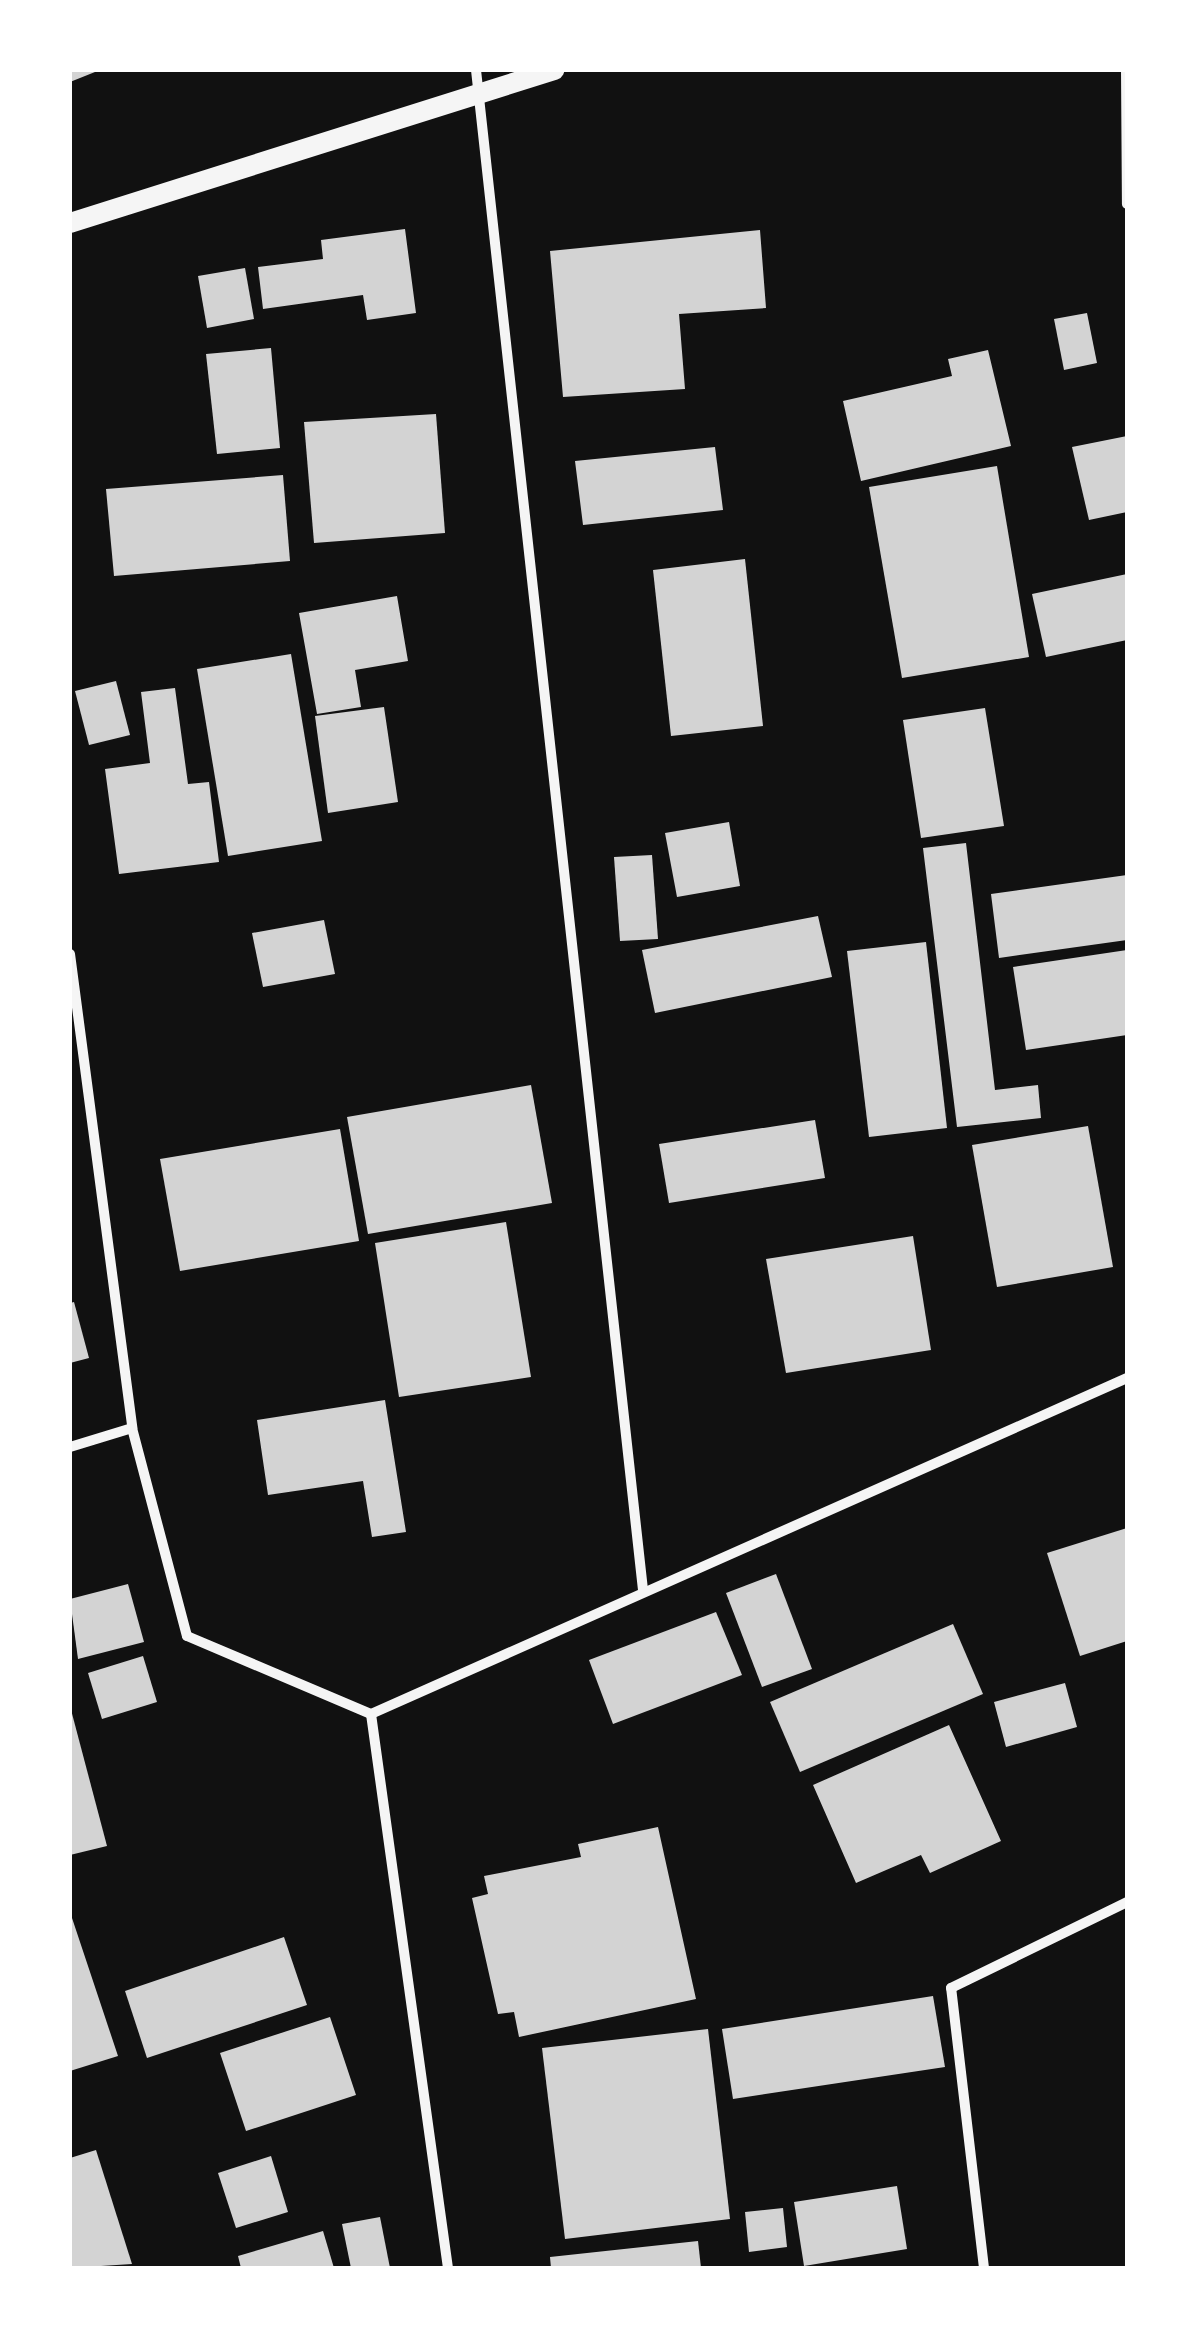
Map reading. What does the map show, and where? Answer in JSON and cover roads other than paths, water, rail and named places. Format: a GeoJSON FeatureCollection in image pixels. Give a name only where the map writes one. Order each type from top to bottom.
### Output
{"type":"FeatureCollection","features":[{"type":"Feature","properties":{"kind":"main road"},"geometry":{"type":"LineString","coordinates":[[70,223],[554,70]]}},
{"type":"Feature","properties":{"kind":"street"},"geometry":{"type":"LineString","coordinates":[[476,70],[483,92],[642,1589]]}},
{"type":"Feature","properties":{"kind":"street"},"geometry":{"type":"LineString","coordinates":[[1126,70],[1127,204]]}},
{"type":"Feature","properties":{"kind":"street"},"geometry":{"type":"LineString","coordinates":[[70,954],[132,1428],[186,1636],[370,1714],[642,1589],[1127,1378]]}},
{"type":"Feature","properties":{"kind":"street"},"geometry":{"type":"LineString","coordinates":[[70,1447],[132,1428]]}},
{"type":"Feature","properties":{"kind":"street"},"geometry":{"type":"LineString","coordinates":[[370,1714],[448,2268]]}},
{"type":"Feature","properties":{"kind":"street"},"geometry":{"type":"LineString","coordinates":[[984,2268],[952,1988],[1127,1902]]}}]}
